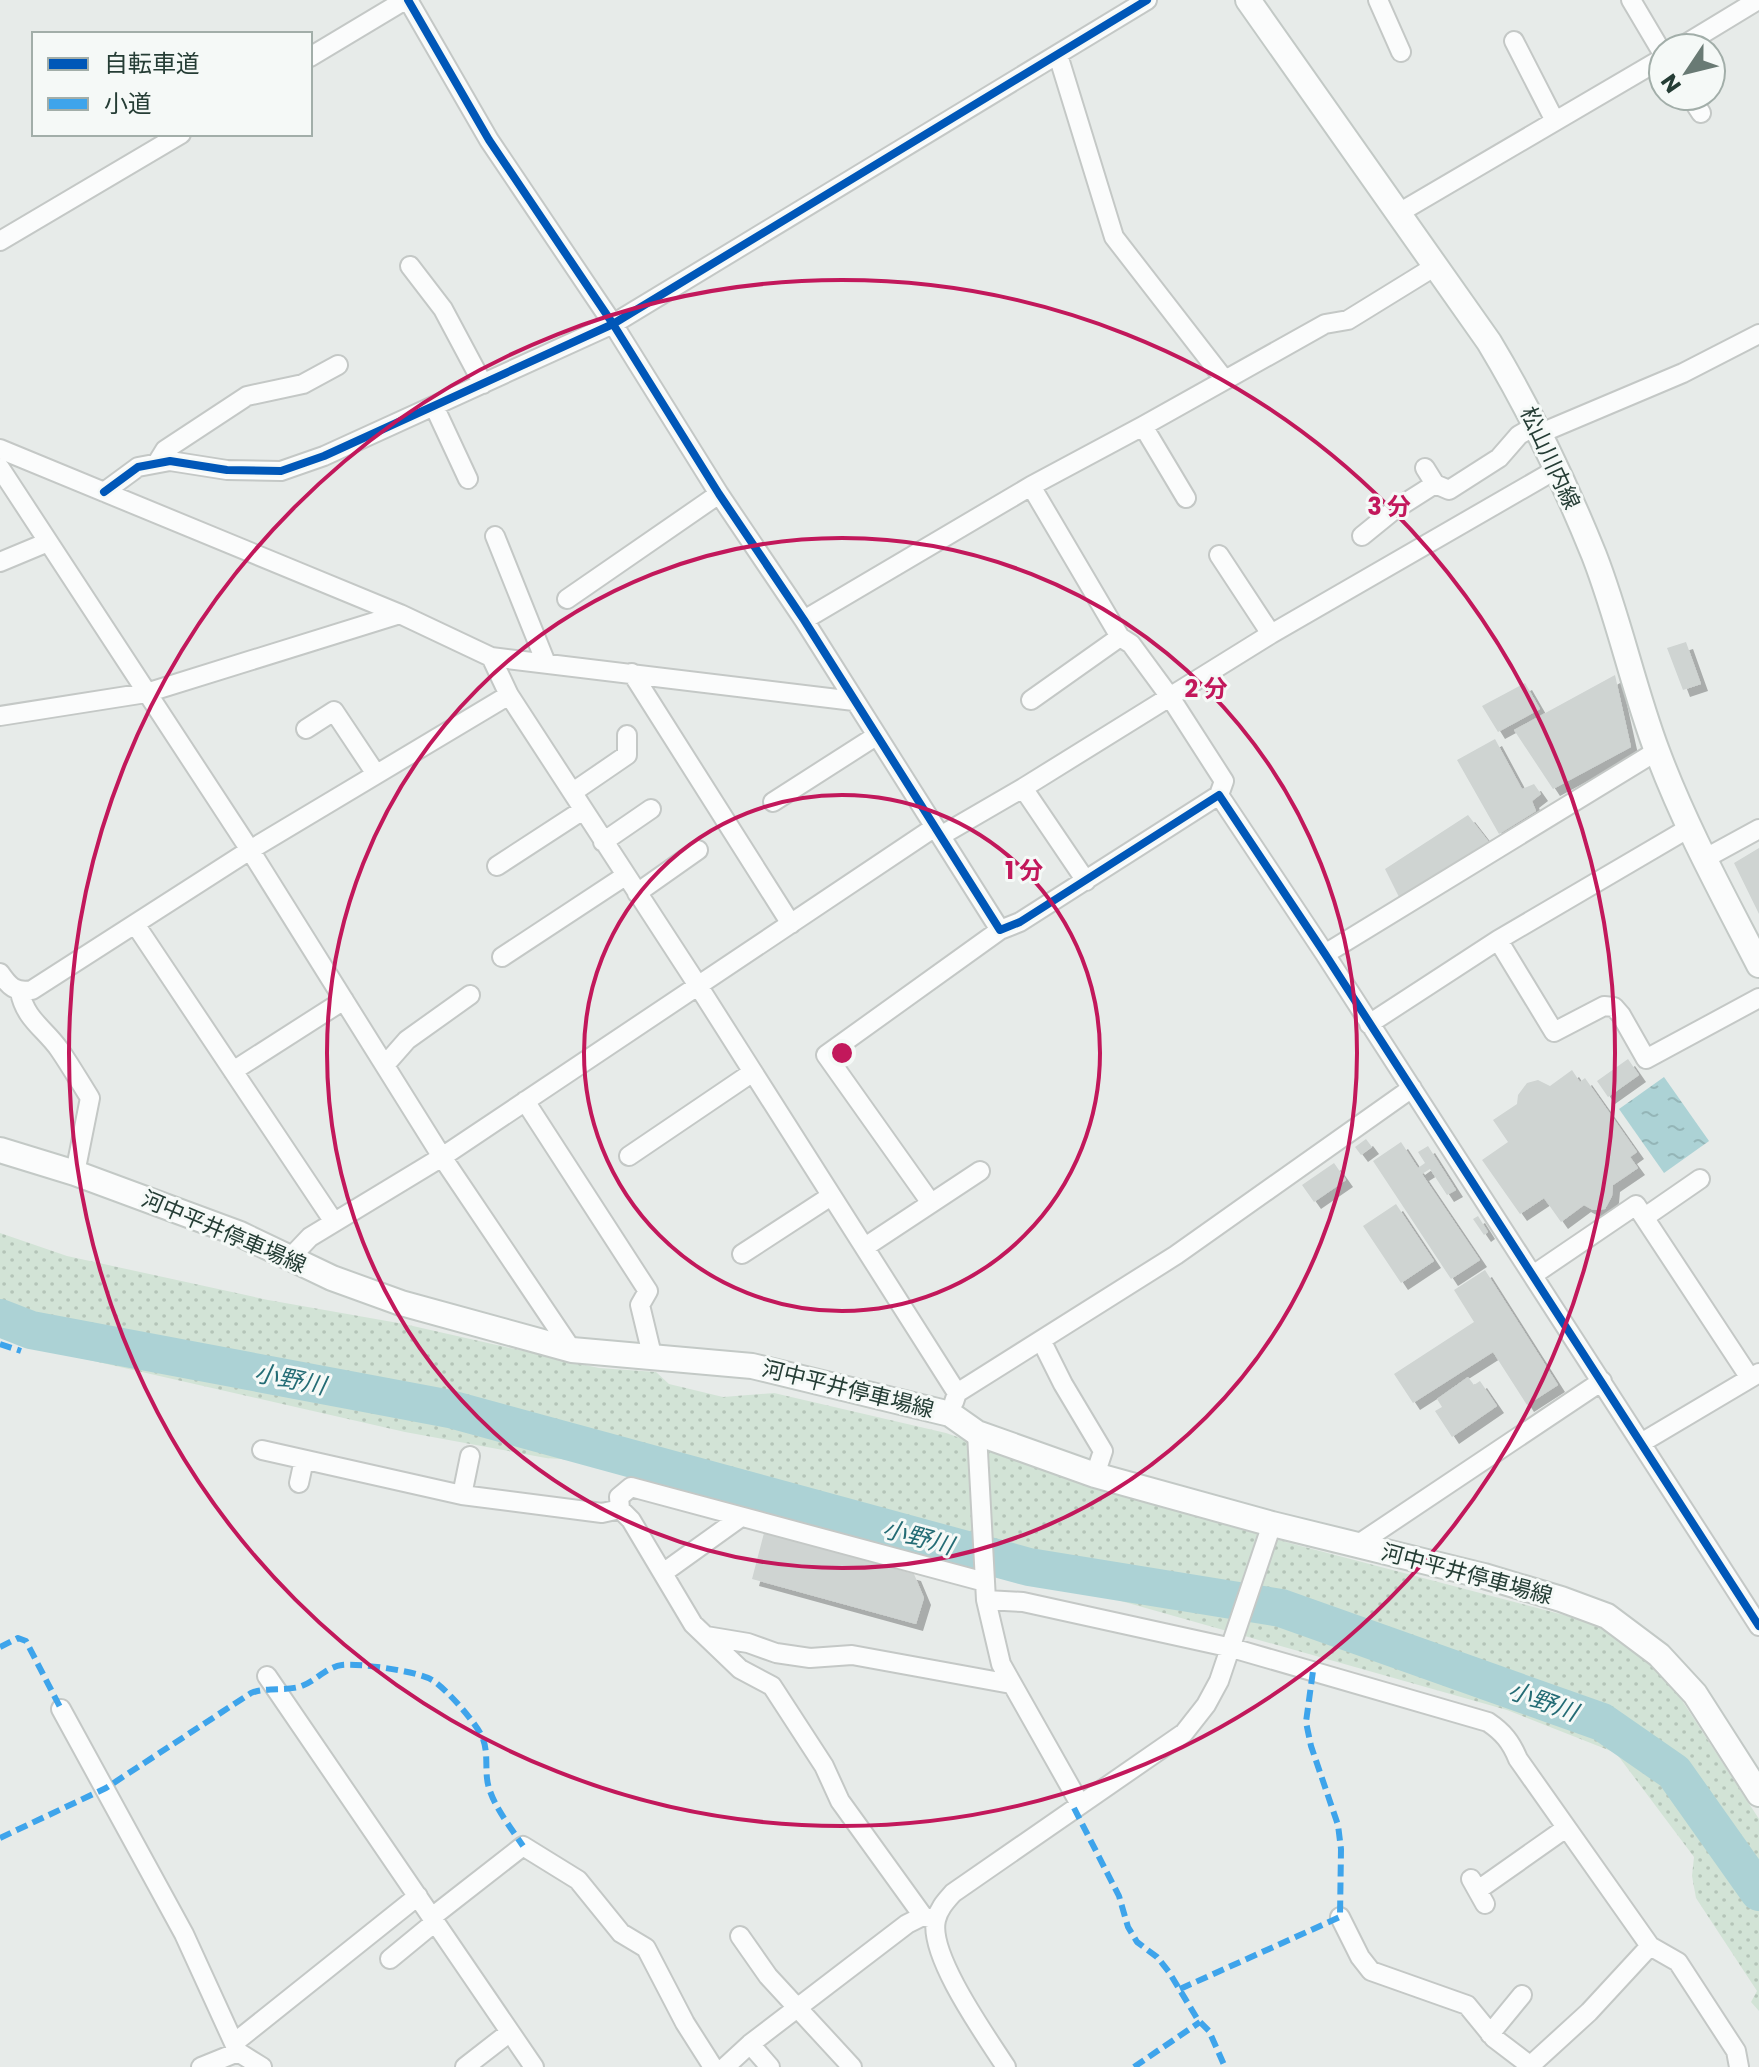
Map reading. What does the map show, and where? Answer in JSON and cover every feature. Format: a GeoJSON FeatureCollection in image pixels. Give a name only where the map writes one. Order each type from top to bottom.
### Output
{"type":"FeatureCollection","features":[{"type":"Feature","properties":{"kind":"main road","name":"松山川内線"},"geometry":{"type":"LineString","coordinates":[[1248,0],[1489,342],[1539,429],[1595,557],[1657,751],[1689,828],[1759,965]]}},
{"type":"Feature","properties":{"kind":"main road","name":"河中平井停車場線"},"geometry":{"type":"LineString","coordinates":[[0,1150],[75,1173],[240,1234],[332,1278],[401,1303],[572,1350],[752,1366],[954,1404],[977,1436],[1270,1532],[1357,1545],[1484,1576],[1561,1599],[1607,1616],[1659,1655],[1695,1694],[1759,1794]]}},
{"type":"Feature","properties":{"kind":"street"},"geometry":{"type":"LineString","coordinates":[[312,56],[407,0],[489,140],[613,324],[1000,930]]}},
{"type":"Feature","properties":{"kind":"street"},"geometry":{"type":"LineString","coordinates":[[104,492],[138,467],[170,461],[227,470],[281,471],[324,456],[613,324],[1147,0]]}},
{"type":"Feature","properties":{"kind":"street"},"geometry":{"type":"LineString","coordinates":[[1378,0],[1401,52]]}},
{"type":"Feature","properties":{"kind":"street"},"geometry":{"type":"LineString","coordinates":[[1631,0],[1649,32]]}},
{"type":"Feature","properties":{"kind":"street"},"geometry":{"type":"LineString","coordinates":[[1705,32],[1758,0]]}},
{"type":"Feature","properties":{"kind":"street"},"geometry":{"type":"LineString","coordinates":[[1514,41],[1555,121]]}},
{"type":"Feature","properties":{"kind":"street"},"geometry":{"type":"LineString","coordinates":[[1058,55],[1114,237],[1224,379]]}},
{"type":"Feature","properties":{"kind":"street"},"geometry":{"type":"LineString","coordinates":[[1397,214],[1647,66]]}},
{"type":"Feature","properties":{"kind":"street"},"geometry":{"type":"LineString","coordinates":[[0,241],[178,136]]}},
{"type":"Feature","properties":{"kind":"street"},"geometry":{"type":"LineString","coordinates":[[410,266],[443,309],[483,384]]}},
{"type":"Feature","properties":{"kind":"street"},"geometry":{"type":"LineString","coordinates":[[804,620],[1031,486],[1325,324],[1348,320],[1434,267]]}},
{"type":"Feature","properties":{"kind":"street"},"geometry":{"type":"LineString","coordinates":[[1362,536],[1430,476],[1449,490],[1499,458],[1519,435],[1683,373],[1759,334]]}},
{"type":"Feature","properties":{"kind":"street"},"geometry":{"type":"LineString","coordinates":[[157,463],[165,450],[247,396],[303,384],[338,365]]}},
{"type":"Feature","properties":{"kind":"street"},"geometry":{"type":"LineString","coordinates":[[434,406],[468,479]]}},
{"type":"Feature","properties":{"kind":"street"},"geometry":{"type":"LineString","coordinates":[[1143,426],[1186,498]]}},
{"type":"Feature","properties":{"kind":"street"},"geometry":{"type":"LineString","coordinates":[[0,449],[400,614],[491,657],[854,701]]}},
{"type":"Feature","properties":{"kind":"street"},"geometry":{"type":"LineString","coordinates":[[0,468],[250,850],[442,1157],[572,1350]]}},
{"type":"Feature","properties":{"kind":"street"},"geometry":{"type":"LineString","coordinates":[[290,1258],[310,1237],[442,1157],[697,984],[938,831],[1023,788],[1271,634],[1557,469]]}},
{"type":"Feature","properties":{"kind":"street"},"geometry":{"type":"LineString","coordinates":[[931,1203],[826,1055],[1000,930],[1020,922],[1219,795],[1224,781],[1170,697],[1131,644],[1120,637],[1031,486]]}},
{"type":"Feature","properties":{"kind":"street"},"geometry":{"type":"LineString","coordinates":[[567,599],[719,494]]}},
{"type":"Feature","properties":{"kind":"street"},"geometry":{"type":"LineString","coordinates":[[495,536],[546,663]]}},
{"type":"Feature","properties":{"kind":"street"},"geometry":{"type":"LineString","coordinates":[[0,562],[48,542]]}},
{"type":"Feature","properties":{"kind":"street"},"geometry":{"type":"LineString","coordinates":[[1219,555],[1271,634]]}},
{"type":"Feature","properties":{"kind":"street"},"geometry":{"type":"LineString","coordinates":[[0,716],[146,693],[400,614]]}},
{"type":"Feature","properties":{"kind":"street"},"geometry":{"type":"LineString","coordinates":[[1031,700],[1120,637]]}},
{"type":"Feature","properties":{"kind":"street"},"geometry":{"type":"LineString","coordinates":[[491,657],[509,695],[865,1247],[954,1404],[1041,1340],[1176,1255],[1412,1088]]}},
{"type":"Feature","properties":{"kind":"street"},"geometry":{"type":"LineString","coordinates":[[632,673],[791,924]]}},
{"type":"Feature","properties":{"kind":"street"},"geometry":{"type":"LineString","coordinates":[[0,973],[8,985],[20,992],[32,990],[250,850],[509,695]]}},
{"type":"Feature","properties":{"kind":"street"},"geometry":{"type":"LineString","coordinates":[[306,729],[334,711],[376,774]]}},
{"type":"Feature","properties":{"kind":"street"},"geometry":{"type":"LineString","coordinates":[[573,792],[627,755],[627,735]]}},
{"type":"Feature","properties":{"kind":"street"},"geometry":{"type":"LineString","coordinates":[[773,802],[876,736]]}},
{"type":"Feature","properties":{"kind":"street"},"geometry":{"type":"LineString","coordinates":[[1325,954],[1657,751]]}},
{"type":"Feature","properties":{"kind":"street"},"geometry":{"type":"LineString","coordinates":[[1023,788],[1086,881]]}},
{"type":"Feature","properties":{"kind":"street"},"geometry":{"type":"LineString","coordinates":[[1219,795],[1759,1626]]}},
{"type":"Feature","properties":{"kind":"street"},"geometry":{"type":"LineString","coordinates":[[603,842],[651,809]]}},
{"type":"Feature","properties":{"kind":"street"},"geometry":{"type":"LineString","coordinates":[[497,866],[583,810]]}},
{"type":"Feature","properties":{"kind":"street"},"geometry":{"type":"LineString","coordinates":[[1369,1024],[1498,940],[1689,828]]}},
{"type":"Feature","properties":{"kind":"street"},"geometry":{"type":"LineString","coordinates":[[1704,859],[1759,829]]}},
{"type":"Feature","properties":{"kind":"street"},"geometry":{"type":"LineString","coordinates":[[637,893],[698,850]]}},
{"type":"Feature","properties":{"kind":"street"},"geometry":{"type":"LineString","coordinates":[[502,957],[625,876]]}},
{"type":"Feature","properties":{"kind":"street"},"geometry":{"type":"LineString","coordinates":[[135,924],[334,1222]]}},
{"type":"Feature","properties":{"kind":"street"},"geometry":{"type":"LineString","coordinates":[[1498,940],[1554,1032],[1604,1006],[1614,1007],[1646,1059],[1759,998]]}},
{"type":"Feature","properties":{"kind":"street"},"geometry":{"type":"LineString","coordinates":[[20,992],[22,1003],[39,1030],[57,1045],[90,1098],[75,1173]]}},
{"type":"Feature","properties":{"kind":"street"},"geometry":{"type":"LineString","coordinates":[[385,1065],[407,1040],[470,995]]}},
{"type":"Feature","properties":{"kind":"street"},"geometry":{"type":"LineString","coordinates":[[233,1071],[344,1000]]}},
{"type":"Feature","properties":{"kind":"street"},"geometry":{"type":"LineString","coordinates":[[629,1156],[753,1072]]}},
{"type":"Feature","properties":{"kind":"street"},"geometry":{"type":"LineString","coordinates":[[525,1101],[648,1291],[640,1305],[653,1359]]}},
{"type":"Feature","properties":{"kind":"street"},"geometry":{"type":"LineString","coordinates":[[865,1247],[980,1171]]}},
{"type":"Feature","properties":{"kind":"street"},"geometry":{"type":"LineString","coordinates":[[1645,1217],[1700,1179]]}},
{"type":"Feature","properties":{"kind":"street"},"geometry":{"type":"LineString","coordinates":[[742,1254],[831,1196]]}},
{"type":"Feature","properties":{"kind":"street"},"geometry":{"type":"LineString","coordinates":[[1533,1275],[1636,1205],[1754,1375],[1641,1443]]}},
{"type":"Feature","properties":{"kind":"street"},"geometry":{"type":"LineString","coordinates":[[1041,1340],[1103,1451],[1095,1475]]}},
{"type":"Feature","properties":{"kind":"street"},"geometry":{"type":"LineString","coordinates":[[1357,1545],[1602,1381]]}},
{"type":"Feature","properties":{"kind":"street"},"geometry":{"type":"LineString","coordinates":[[977,1436],[986,1586],[997,1653],[1011,1684],[1080,1804]]}},
{"type":"Feature","properties":{"kind":"street"},"geometry":{"type":"LineString","coordinates":[[262,1450],[462,1495],[602,1513],[620,1509]]}},
{"type":"Feature","properties":{"kind":"street"},"geometry":{"type":"LineString","coordinates":[[462,1495],[470,1456]]}},
{"type":"Feature","properties":{"kind":"street"},"geometry":{"type":"LineString","coordinates":[[299,1483],[304,1460]]}},
{"type":"Feature","properties":{"kind":"street"},"geometry":{"type":"LineString","coordinates":[[1006,2067],[949,1971],[930,1918],[840,1801],[824,1766],[772,1686],[740,1669],[693,1624],[631,1520],[620,1509],[619,1497],[631,1487],[986,1586],[1023,1602],[1233,1644],[1488,1722],[1510,1742],[1518,1759],[1650,1946],[1678,1962],[1736,2051],[1739,2067]]}},
{"type":"Feature","properties":{"kind":"street"},"geometry":{"type":"LineString","coordinates":[[663,1573],[741,1517]]}},
{"type":"Feature","properties":{"kind":"street"},"geometry":{"type":"LineString","coordinates":[[725,2067],[750,2044],[907,1924],[930,1918],[953,1893],[1184,1733],[1206,1705],[1233,1644],[1270,1532]]}},
{"type":"Feature","properties":{"kind":"street"},"geometry":{"type":"LineString","coordinates":[[706,1636],[748,1643],[776,1653],[810,1658],[852,1655],[1011,1684]]}},
{"type":"Feature","properties":{"kind":"street"},"geometry":{"type":"LineString","coordinates":[[267,1676],[534,2067]]}},
{"type":"Feature","properties":{"kind":"street"},"geometry":{"type":"LineString","coordinates":[[61,1709],[184,1934],[236,2048],[262,2067]]}},
{"type":"Feature","properties":{"kind":"street"},"geometry":{"type":"LineString","coordinates":[[1478,1891],[1566,1828]]}},
{"type":"Feature","properties":{"kind":"street"},"geometry":{"type":"LineString","coordinates":[[390,1959],[523,1846],[578,1880],[621,1933],[646,1948],[685,2023],[713,2067]]}},
{"type":"Feature","properties":{"kind":"street"},"geometry":{"type":"LineString","coordinates":[[201,2067],[236,2048],[418,1896]]}},
{"type":"Feature","properties":{"kind":"street"},"geometry":{"type":"LineString","coordinates":[[1340,1917],[1360,1957],[1371,1971],[1467,2005],[1490,2034],[1532,2066],[1589,2012],[1650,1946]]}},
{"type":"Feature","properties":{"kind":"street"},"geometry":{"type":"LineString","coordinates":[[740,1936],[768,1976],[852,2067]]}},
{"type":"Feature","properties":{"kind":"street"},"geometry":{"type":"LineString","coordinates":[[1490,2034],[1522,1995]]}},
{"type":"Feature","properties":{"kind":"street"},"geometry":{"type":"LineString","coordinates":[[465,2067],[510,2032]]}},
{"type":"Feature","properties":{"kind":"street"},"geometry":{"type":"LineString","coordinates":[[750,2044],[770,2067]]}},
{"type":"Feature","properties":{"kind":"green space"},"geometry":{"type":"Polygon","coordinates":[[[0,1233],[67,1256],[268,1300],[404,1324],[599,1368],[656,1372],[669,1384],[723,1397],[774,1393],[946,1433],[1140,1501],[1598,1624],[1631,1645],[1672,1685],[1759,1819],[1759,2011],[1751,2002],[1757,1991],[1696,1898],[1692,1876],[1694,1857],[1616,1753],[1507,1710],[997,1566],[818,1521],[619,1463],[546,1458],[405,1432],[54,1352],[25,1336],[0,1329],[0,1233]]]}},
{"type":"Feature","properties":{"kind":"water"},"geometry":{"type":"Polygon","coordinates":[[[1664,1077],[1709,1141],[1664,1173],[1619,1109],[1664,1077]]]}},
{"type":"Feature","properties":{"kind":"building"},"geometry":{"type":"Polygon","coordinates":[[[1686,642],[1701,684],[1683,690],[1667,648],[1686,642]]]}},
{"type":"Feature","properties":{"kind":"building"},"geometry":{"type":"Polygon","coordinates":[[[1615,675],[1631,747],[1553,789],[1514,730],[1615,675]]]}},
{"type":"Feature","properties":{"kind":"building"},"geometry":{"type":"Polygon","coordinates":[[[1525,683],[1540,709],[1498,732],[1482,706],[1525,683]]]}},
{"type":"Feature","properties":{"kind":"building"},"geometry":{"type":"Polygon","coordinates":[[[1495,739],[1522,789],[1534,784],[1541,794],[1532,801],[1536,811],[1499,834],[1457,760],[1495,739]]]}},
{"type":"Feature","properties":{"kind":"building"},"geometry":{"type":"Polygon","coordinates":[[[1468,815],[1492,846],[1400,899],[1385,869],[1468,815]]]}},
{"type":"Feature","properties":{"kind":"building"},"geometry":{"type":"Polygon","coordinates":[[[1759,848],[1759,914],[1734,863],[1759,848]]]}},
{"type":"Feature","properties":{"kind":"building"},"geometry":{"type":"Polygon","coordinates":[[[1628,1059],[1639,1075],[1608,1097],[1597,1081],[1628,1059]]]}},
{"type":"Feature","properties":{"kind":"building"},"geometry":{"type":"Polygon","coordinates":[[[1572,1070],[1580,1082],[1585,1078],[1637,1152],[1630,1157],[1638,1168],[1613,1185],[1612,1196],[1605,1209],[1593,1210],[1584,1205],[1561,1222],[1544,1198],[1520,1214],[1482,1160],[1508,1142],[1493,1120],[1517,1104],[1518,1095],[1527,1083],[1538,1080],[1550,1086],[1572,1070]]]}},
{"type":"Feature","properties":{"kind":"building"},"geometry":{"type":"Polygon","coordinates":[[[1366,1139],[1372,1147],[1361,1155],[1355,1147],[1366,1139]]]}},
{"type":"Feature","properties":{"kind":"building"},"geometry":{"type":"Polygon","coordinates":[[[1401,1142],[1418,1168],[1425,1163],[1418,1152],[1428,1146],[1456,1190],[1447,1195],[1430,1169],[1422,1174],[1480,1260],[1451,1279],[1373,1161],[1401,1142]]]}},
{"type":"Feature","properties":{"kind":"building"},"geometry":{"type":"Polygon","coordinates":[[[1334,1163],[1346,1180],[1314,1202],[1302,1185],[1334,1163]]]}},
{"type":"Feature","properties":{"kind":"building"},"geometry":{"type":"Polygon","coordinates":[[[1396,1204],[1434,1261],[1401,1283],[1363,1226],[1396,1204]]]}},
{"type":"Feature","properties":{"kind":"building"},"geometry":{"type":"Polygon","coordinates":[[[1478,1216],[1488,1232],[1484,1235],[1473,1219],[1478,1216]]]}},
{"type":"Feature","properties":{"kind":"building"},"geometry":{"type":"Polygon","coordinates":[[[1485,1270],[1558,1385],[1527,1405],[1493,1352],[1413,1403],[1394,1374],[1474,1322],[1454,1290],[1485,1270]]]}},
{"type":"Feature","properties":{"kind":"building"},"geometry":{"type":"Polygon","coordinates":[[[1468,1377],[1474,1385],[1480,1381],[1497,1406],[1452,1437],[1435,1411],[1442,1407],[1437,1399],[1468,1377]]]}},
{"type":"Feature","properties":{"kind":"building"},"geometry":{"type":"Polygon","coordinates":[[[764,1533],[914,1574],[924,1598],[916,1624],[752,1579],[764,1533]]]}},
{"type":"Feature","properties":{"kind":"waterway","name":"小野川"},"geometry":{"type":"LineString","coordinates":[[0,1318],[31,1330],[450,1409],[1029,1567],[1281,1608],[1602,1722],[1674,1772],[1759,1892]]}},
{"type":"Feature","properties":{"kind":"marked path"},"geometry":{"type":"LineString","coordinates":[[0,1344],[21,1351]]}},
{"type":"Feature","properties":{"kind":"marked path"},"geometry":{"type":"LineString","coordinates":[[0,1647],[18,1638],[26,1641],[61,1709]]}},
{"type":"Feature","properties":{"kind":"marked path"},"geometry":{"type":"LineString","coordinates":[[0,1838],[106,1788],[251,1693],[299,1687],[331,1669],[350,1665],[388,1668],[425,1677],[453,1698],[480,1733],[485,1745],[492,1795],[523,1846]]}},
{"type":"Feature","properties":{"kind":"marked path"},"geometry":{"type":"LineString","coordinates":[[1180,1989],[1340,1917],[1341,1849],[1338,1825],[1306,1722],[1313,1671]]}},
{"type":"Feature","properties":{"kind":"marked path"},"geometry":{"type":"LineString","coordinates":[[1074,1808],[1119,1896],[1128,1927],[1137,1942],[1157,1957],[1169,1972],[1198,2020],[1209,2031],[1225,2067]]}},
{"type":"Feature","properties":{"kind":"marked path"},"geometry":{"type":"LineString","coordinates":[[1134,2067],[1200,2022]]}},
{"type":"Feature","properties":{"kind":"cycle path"},"geometry":{"type":"LineString","coordinates":[[408,0],[489,140],[613,324],[1000,930],[1020,922],[1219,795],[1759,1626]]}},
{"type":"Feature","properties":{"kind":"cycle path"},"geometry":{"type":"LineString","coordinates":[[104,492],[138,467],[170,461],[227,470],[281,471],[324,456],[613,324],[1147,0]]}}]}
